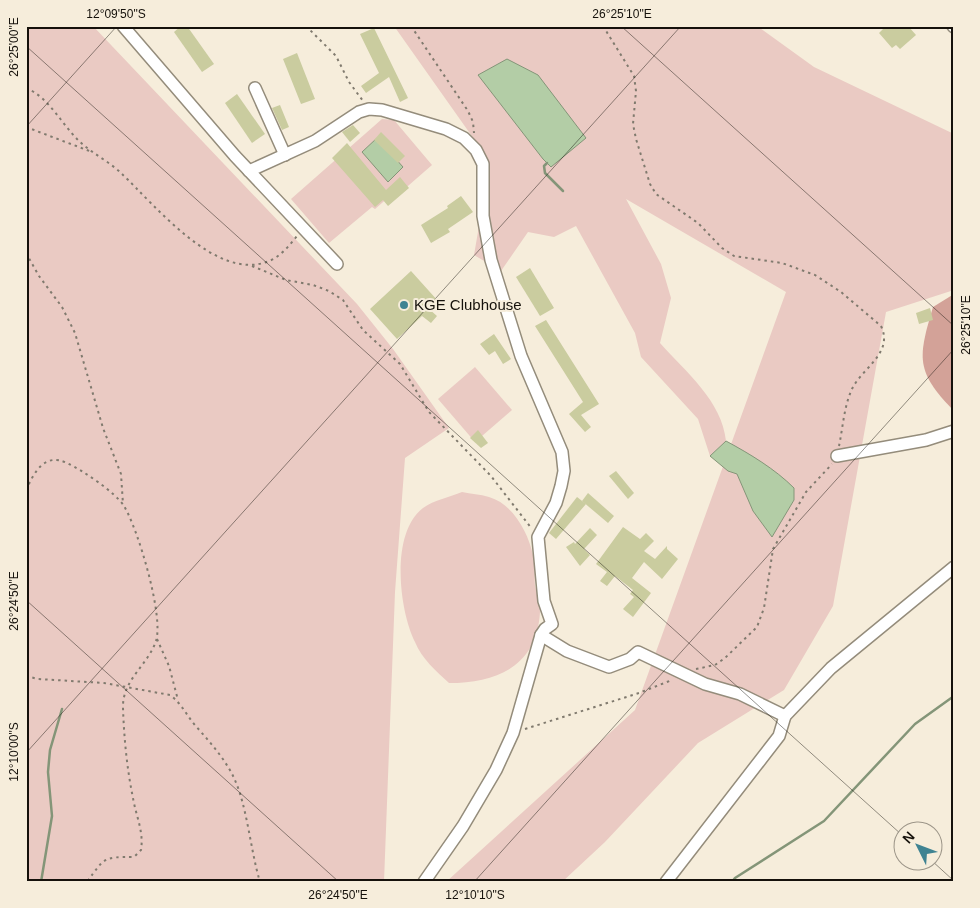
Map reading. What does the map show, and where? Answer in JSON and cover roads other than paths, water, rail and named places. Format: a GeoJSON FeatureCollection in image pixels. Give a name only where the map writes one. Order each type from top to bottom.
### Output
{"type":"FeatureCollection","features":[{"type":"Feature","properties":{"kind":"street"},"geometry":{"type":"LineString","coordinates":[[124,26],[249,171],[337,264]]}},
{"type":"Feature","properties":{"kind":"street"},"geometry":{"type":"LineString","coordinates":[[255,88],[285,155]]}},
{"type":"Feature","properties":{"kind":"street"},"geometry":{"type":"LineString","coordinates":[[249,171],[315,141],[359,112],[369,109],[382,110],[446,129],[464,138],[476,150],[483,164],[483,216],[491,260],[521,356],[562,452],[564,471],[559,494],[538,537],[544,600],[552,624],[545,628],[541,635],[513,733],[496,770],[463,826],[424,882]]}},
{"type":"Feature","properties":{"kind":"street"},"geometry":{"type":"LineString","coordinates":[[837,456],[926,440],[954,431]]}},
{"type":"Feature","properties":{"kind":"street"},"geometry":{"type":"LineString","coordinates":[[666,882],[779,736],[785,716],[831,668],[954,567]]}},
{"type":"Feature","properties":{"kind":"street"},"geometry":{"type":"LineString","coordinates":[[541,635],[567,651],[610,668],[630,659],[638,652],[691,671],[705,684],[740,694],[785,716]]}},
{"type":"Feature","properties":{"kind":"waterway"},"geometry":{"type":"LineString","coordinates":[[547,163],[544,166],[545,173],[563,191]]}},
{"type":"Feature","properties":{"kind":"waterway"},"geometry":{"type":"LineString","coordinates":[[732,882],[735,878],[824,821],[915,724],[954,696]]}},
{"type":"Feature","properties":{"kind":"waterway"},"geometry":{"type":"LineString","coordinates":[[41,882],[52,816],[48,772],[50,750],[62,709]]}},
{"type":"Feature","properties":{"kind":"place","name":"KGE Clubhouse"},"geometry":{"type":"Point","coordinates":[404,305]}}]}
